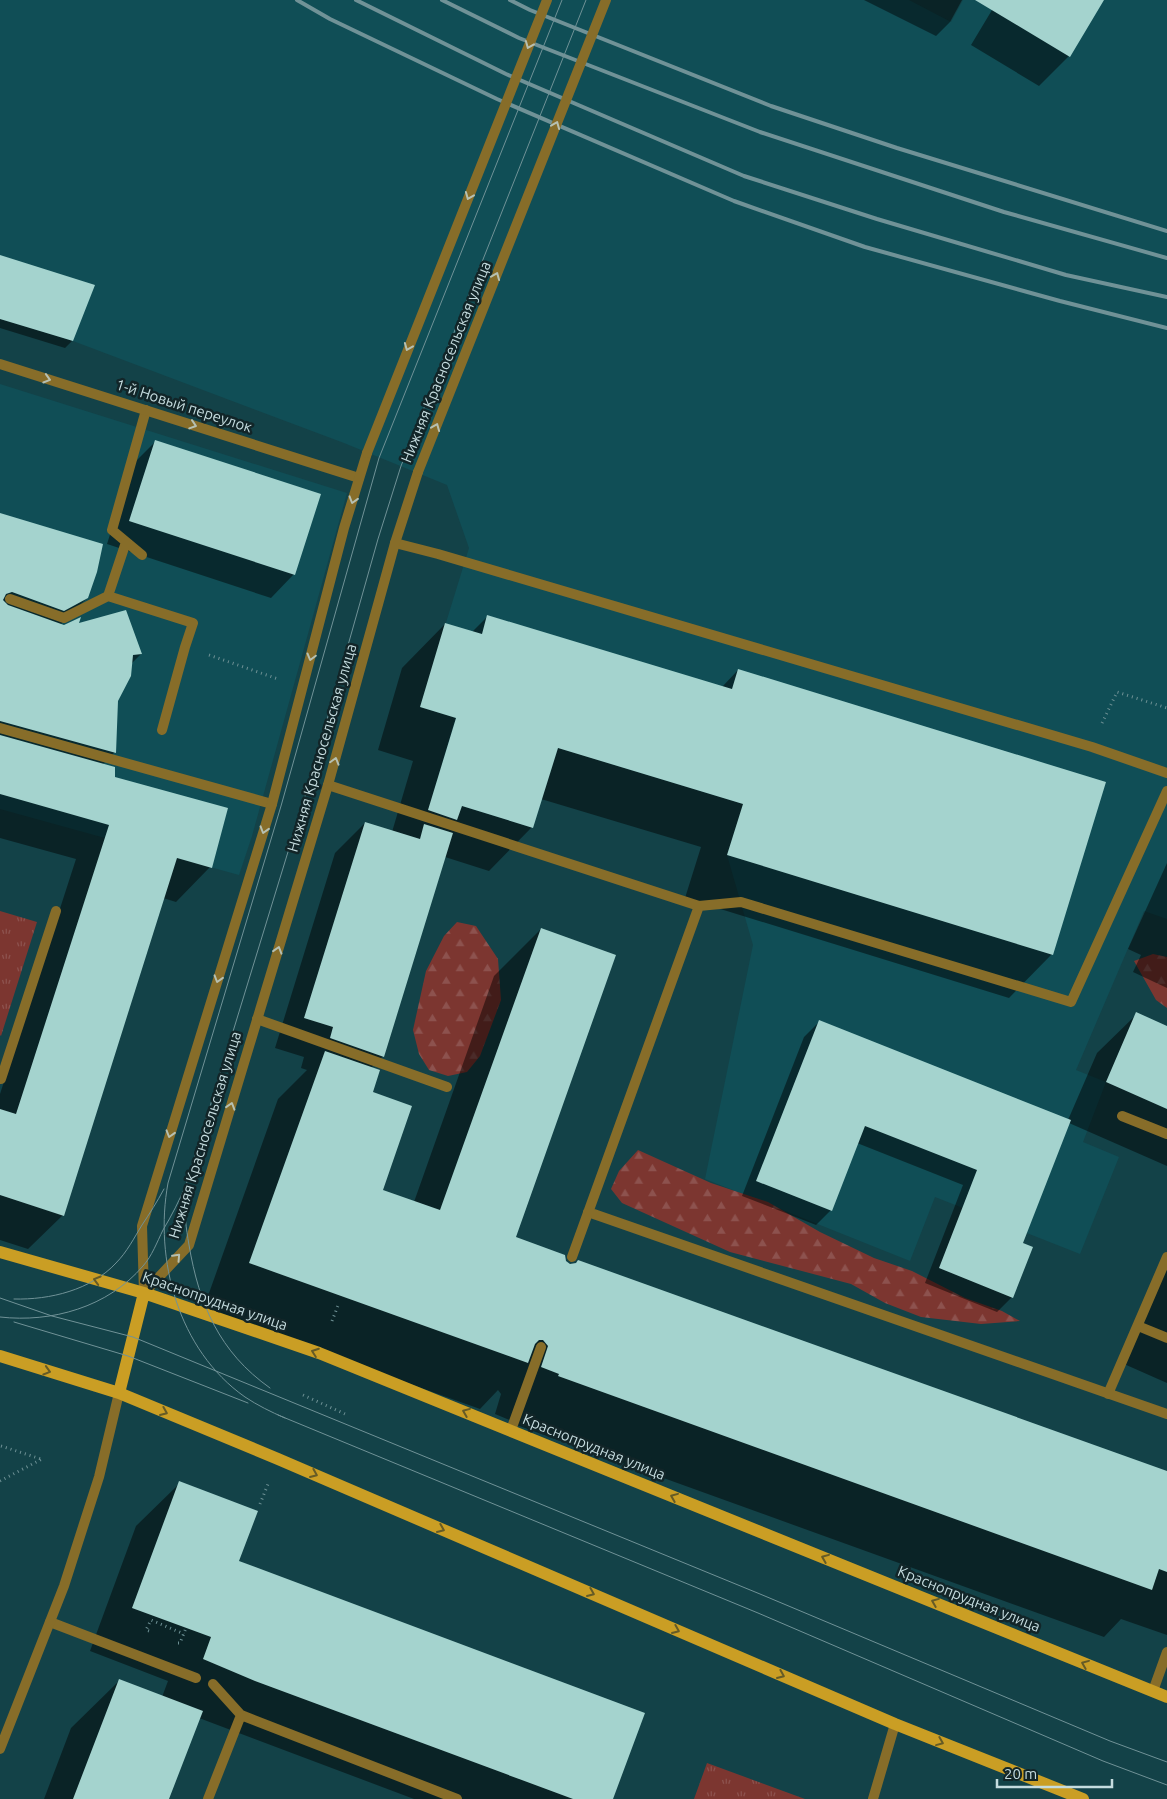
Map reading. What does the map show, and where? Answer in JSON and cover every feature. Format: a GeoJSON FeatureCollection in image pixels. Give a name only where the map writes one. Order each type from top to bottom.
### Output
{"type":"FeatureCollection","features":[{"type":"Feature","properties":{"kind":"main road","name":"Краснопрудная улица"},"geometry":{"type":"LineString","coordinates":[[0,1252],[144,1293],[319,1353],[1167,1697]]}},
{"type":"Feature","properties":{"kind":"main road"},"geometry":{"type":"LineString","coordinates":[[119,1393],[144,1293]]}},
{"type":"Feature","properties":{"kind":"main road"},"geometry":{"type":"LineString","coordinates":[[0,1356],[119,1393],[287,1463],[895,1724],[1083,1799]]}},
{"type":"Feature","properties":{"kind":"street"},"geometry":{"type":"LineString","coordinates":[[144,1293],[142,1226],[272,804],[344,528],[366,453],[547,0]]}},
{"type":"Feature","properties":{"kind":"street","name":"Нижняя Красносельская улица"},"geometry":{"type":"LineString","coordinates":[[144,1293],[189,1245],[328,785],[395,543],[418,472],[606,0]]}},
{"type":"Feature","properties":{"kind":"street","name":"1-й Новый переулок"},"geometry":{"type":"LineString","coordinates":[[0,364],[360,478]]}},
{"type":"Feature","properties":{"kind":"street"},"geometry":{"type":"LineString","coordinates":[[142,556],[112,530],[146,410]]}},
{"type":"Feature","properties":{"kind":"street"},"geometry":{"type":"LineString","coordinates":[[108,596],[126,542]]}},
{"type":"Feature","properties":{"kind":"street"},"geometry":{"type":"LineString","coordinates":[[395,543],[438,554],[1092,747],[1167,773]]}},
{"type":"Feature","properties":{"kind":"street"},"geometry":{"type":"LineString","coordinates":[[10,599],[64,618],[108,596],[193,623],[162,730]]}},
{"type":"Feature","properties":{"kind":"street"},"geometry":{"type":"LineString","coordinates":[[0,728],[272,804]]}},
{"type":"Feature","properties":{"kind":"street"},"geometry":{"type":"LineString","coordinates":[[328,785],[699,906],[742,902],[1072,1002],[1167,791]]}},
{"type":"Feature","properties":{"kind":"street"},"geometry":{"type":"LineString","coordinates":[[572,1257],[699,906]]}},
{"type":"Feature","properties":{"kind":"street"},"geometry":{"type":"LineString","coordinates":[[0,1079],[56,910]]}},
{"type":"Feature","properties":{"kind":"street"},"geometry":{"type":"LineString","coordinates":[[257,1019],[447,1087]]}},
{"type":"Feature","properties":{"kind":"street"},"geometry":{"type":"LineString","coordinates":[[1122,1116],[1167,1134]]}},
{"type":"Feature","properties":{"kind":"street"},"geometry":{"type":"LineString","coordinates":[[588,1212],[1167,1414]]}},
{"type":"Feature","properties":{"kind":"street"},"geometry":{"type":"LineString","coordinates":[[1108,1394],[1167,1257]]}},
{"type":"Feature","properties":{"kind":"street"},"geometry":{"type":"LineString","coordinates":[[1138,1326],[1167,1338]]}},
{"type":"Feature","properties":{"kind":"street"},"geometry":{"type":"LineString","coordinates":[[511,1430],[541,1347]]}},
{"type":"Feature","properties":{"kind":"street"},"geometry":{"type":"LineString","coordinates":[[0,1749],[64,1586],[99,1477],[119,1393]]}},
{"type":"Feature","properties":{"kind":"street"},"geometry":{"type":"LineString","coordinates":[[50,1622],[196,1678]]}},
{"type":"Feature","properties":{"kind":"street"},"geometry":{"type":"LineString","coordinates":[[1152,1691],[1167,1652]]}},
{"type":"Feature","properties":{"kind":"street"},"geometry":{"type":"LineString","coordinates":[[213,1684],[241,1714],[458,1799]]}},
{"type":"Feature","properties":{"kind":"street"},"geometry":{"type":"LineString","coordinates":[[208,1799],[241,1714]]}},
{"type":"Feature","properties":{"kind":"street"},"geometry":{"type":"LineString","coordinates":[[873,1799],[895,1724]]}},
{"type":"Feature","properties":{"kind":"path"},"geometry":{"type":"LineString","coordinates":[[185,647],[279,680]]}},
{"type":"Feature","properties":{"kind":"path"},"geometry":{"type":"LineString","coordinates":[[1092,747],[1117,692],[1167,708]]}},
{"type":"Feature","properties":{"kind":"path"},"geometry":{"type":"LineString","coordinates":[[332,1321],[339,1303]]}},
{"type":"Feature","properties":{"kind":"path"},"geometry":{"type":"LineString","coordinates":[[303,1395],[345,1414]]}},
{"type":"Feature","properties":{"kind":"path"},"geometry":{"type":"LineString","coordinates":[[0,1481],[42,1459],[1,1446]]}},
{"type":"Feature","properties":{"kind":"path"},"geometry":{"type":"LineString","coordinates":[[260,1504],[268,1484]]}},
{"type":"Feature","properties":{"kind":"path"},"geometry":{"type":"LineString","coordinates":[[146,1630],[151,1620],[184,1634],[186,1628]]}},
{"type":"Feature","properties":{"kind":"shaded area"},"geometry":{"type":"Polygon","coordinates":[[[0,0],[909,0],[951,22],[963,0],[1167,0],[1167,919],[1144,911],[1076,1070],[1106,1082],[1083,1142],[1119,1157],[1080,1254],[935,1197],[910,1261],[705,1179],[753,945],[727,855],[743,804],[558,748],[533,828],[432,797],[455,718],[420,707],[469,548],[447,485],[344,443],[73,341],[0,319],[0,0]]]}},
{"type":"Feature","properties":{"kind":"shaded area"},"geometry":{"type":"Polygon","coordinates":[[[0,384],[347,493],[252,836],[239,875],[0,809],[0,384]]]}},
{"type":"Feature","properties":{"kind":"green space"},"geometry":{"type":"Polygon","coordinates":[[[0,911],[37,922],[1,1036],[0,1035],[0,911]]]}},
{"type":"Feature","properties":{"kind":"green space"},"geometry":{"type":"Polygon","coordinates":[[[457,922],[476,926],[498,959],[501,1000],[480,1056],[467,1072],[448,1076],[429,1070],[419,1054],[413,1030],[426,971],[444,936],[457,922]]]}},
{"type":"Feature","properties":{"kind":"green space"},"geometry":{"type":"Polygon","coordinates":[[[1153,954],[1167,957],[1167,1008],[1156,1000],[1134,961],[1153,954]]]}},
{"type":"Feature","properties":{"kind":"green space"},"geometry":{"type":"Polygon","coordinates":[[[638,1150],[711,1183],[768,1202],[820,1232],[874,1258],[912,1271],[965,1298],[1002,1311],[1020,1321],[981,1324],[921,1317],[885,1303],[851,1284],[730,1252],[622,1203],[611,1189],[619,1171],[638,1150]]]}},
{"type":"Feature","properties":{"kind":"green space"},"geometry":{"type":"Polygon","coordinates":[[[707,1763],[805,1799],[694,1799],[707,1763]]]}},
{"type":"Feature","properties":{"kind":"building"},"geometry":{"type":"Polygon","coordinates":[[[975,0],[1104,0],[1070,57],[975,0]]]}},
{"type":"Feature","properties":{"kind":"building"},"geometry":{"type":"Polygon","coordinates":[[[0,255],[95,285],[73,341],[0,319],[0,255]]]}},
{"type":"Feature","properties":{"kind":"building"},"geometry":{"type":"Polygon","coordinates":[[[155,440],[321,494],[295,575],[129,521],[155,440]]]}},
{"type":"Feature","properties":{"kind":"building"},"geometry":{"type":"Polygon","coordinates":[[[0,513],[103,544],[97,572],[88,598],[64,611],[12,592],[6,594],[3,600],[8,605],[64,625],[81,617],[79,623],[126,610],[142,654],[133,655],[131,676],[118,701],[116,753],[0,721],[0,513]]]}},
{"type":"Feature","properties":{"kind":"building"},"geometry":{"type":"Polygon","coordinates":[[[487,615],[732,689],[738,669],[1106,782],[1053,955],[727,855],[743,804],[558,748],[533,828],[462,806],[457,820],[428,810],[456,718],[420,707],[445,623],[482,634],[487,615]]]}},
{"type":"Feature","properties":{"kind":"building"},"geometry":{"type":"Polygon","coordinates":[[[0,735],[115,767],[115,777],[228,808],[212,868],[177,858],[64,1216],[0,1195],[0,1109],[16,1114],[109,825],[0,794],[0,735]]]}},
{"type":"Feature","properties":{"kind":"building"},"geometry":{"type":"Polygon","coordinates":[[[365,822],[420,839],[424,824],[453,833],[384,1057],[330,1038],[333,1027],[304,1018],[365,822]]]}},
{"type":"Feature","properties":{"kind":"building"},"geometry":{"type":"Polygon","coordinates":[[[541,928],[616,955],[516,1237],[565,1255],[566,1261],[570,1264],[576,1263],[578,1260],[1167,1471],[1167,1572],[1159,1569],[1152,1590],[558,1376],[559,1374],[541,1367],[548,1346],[543,1340],[539,1340],[535,1344],[528,1363],[249,1263],[325,1051],[380,1070],[373,1092],[412,1106],[383,1190],[440,1210],[541,928]]]}},
{"type":"Feature","properties":{"kind":"building"},"geometry":{"type":"Polygon","coordinates":[[[1136,1012],[1167,1026],[1167,1109],[1106,1082],[1136,1012]]]}},
{"type":"Feature","properties":{"kind":"building"},"geometry":{"type":"Polygon","coordinates":[[[819,1020],[1071,1120],[1023,1243],[1033,1247],[1013,1298],[939,1268],[977,1170],[865,1126],[832,1211],[756,1181],[819,1020]]]}},
{"type":"Feature","properties":{"kind":"building"},"geometry":{"type":"Polygon","coordinates":[[[179,1481],[258,1511],[239,1561],[645,1713],[613,1799],[573,1799],[255,1681],[203,1659],[211,1637],[132,1608],[179,1481]]]}},
{"type":"Feature","properties":{"kind":"building"},"geometry":{"type":"Polygon","coordinates":[[[119,1679],[203,1711],[169,1799],[73,1799],[119,1679]]]}},
{"type":"Feature","properties":{"kind":"tram line"},"geometry":{"type":"LineString","coordinates":[[285,1418],[245,1397],[222,1377],[203,1354],[188,1329],[176,1301],[169,1272],[165,1242],[165,1212],[168,1183],[281,806],[379,458],[562,0]]}},
{"type":"Feature","properties":{"kind":"tram line"},"geometry":{"type":"LineString","coordinates":[[0,1317],[20,1318],[59,1314],[96,1302],[113,1292],[129,1280],[146,1262],[186,1185],[310,780],[378,539],[401,466],[586,0]]}},
{"type":"Feature","properties":{"kind":"tram line"},"geometry":{"type":"LineString","coordinates":[[14,1299],[42,1298],[69,1292],[95,1280],[106,1272],[127,1250],[164,1189]]}},
{"type":"Feature","properties":{"kind":"tram line"},"geometry":{"type":"LineString","coordinates":[[185,1195],[186,1220],[193,1267],[206,1307],[214,1325],[237,1359],[270,1388]]}},
{"type":"Feature","properties":{"kind":"tram line"},"geometry":{"type":"LineString","coordinates":[[0,1298],[52,1316],[133,1337],[760,1594],[1110,1741],[1167,1762]]}},
{"type":"Feature","properties":{"kind":"tram line"},"geometry":{"type":"LineString","coordinates":[[14,1322],[128,1356],[248,1403]]}},
{"type":"Feature","properties":{"kind":"tram line"},"geometry":{"type":"LineString","coordinates":[[278,1415],[758,1613],[1103,1761],[1167,1785]]}},
{"type":"Feature","properties":{"kind":"railway"},"geometry":{"type":"LineString","coordinates":[[297,0],[330,19],[497,99],[734,201],[865,247],[1060,301],[1167,328]]}},
{"type":"Feature","properties":{"kind":"railway"},"geometry":{"type":"LineString","coordinates":[[356,0],[506,74],[744,176],[877,219],[1066,275],[1167,297]]}},
{"type":"Feature","properties":{"kind":"railway"},"geometry":{"type":"LineString","coordinates":[[442,0],[519,38],[760,132],[1004,212],[1167,258]]}},
{"type":"Feature","properties":{"kind":"railway"},"geometry":{"type":"LineString","coordinates":[[510,0],[530,10],[771,106],[897,148],[1167,231]]}}]}
